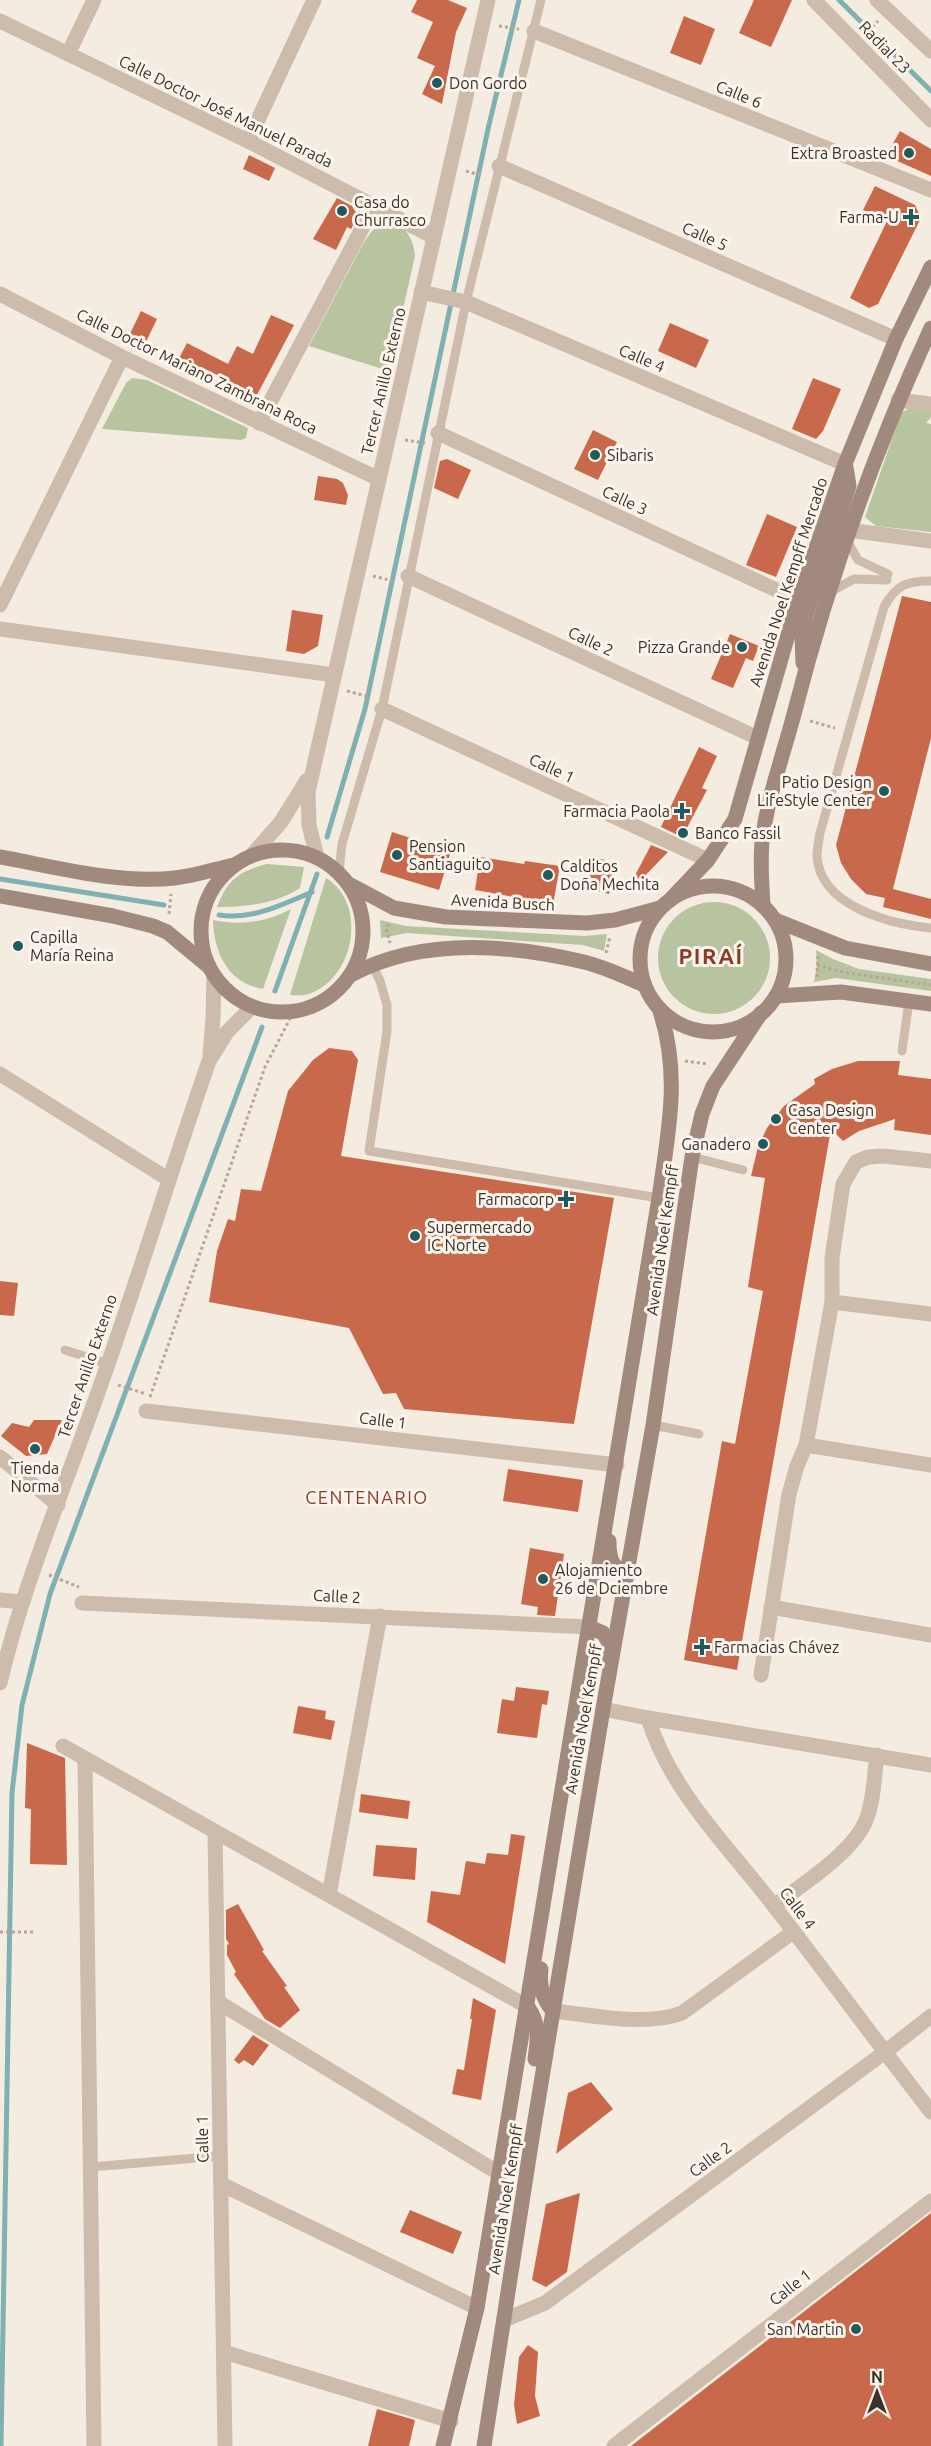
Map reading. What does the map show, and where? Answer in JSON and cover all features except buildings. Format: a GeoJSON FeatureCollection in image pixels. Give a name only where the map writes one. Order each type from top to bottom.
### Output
{"type":"FeatureCollection","features":[{"type":"Feature","properties":{"kind":"main road","name":"Avenida Noel Kempff Mercado"},"geometry":{"type":"LineString","coordinates":[[666,903],[708,860],[735,819],[798,600],[845,464],[896,339],[931,267]]}},
{"type":"Feature","properties":{"kind":"main road"},"geometry":{"type":"LineString","coordinates":[[898,400],[890,390],[888,376],[931,290]]}},
{"type":"Feature","properties":{"kind":"main road"},"geometry":{"type":"LineString","coordinates":[[763,906],[761,856],[764,828],[804,675],[847,534],[898,400],[931,328]]}},
{"type":"Feature","properties":{"kind":"main road"},"geometry":{"type":"LineString","coordinates":[[804,675],[802,637],[806,615],[849,486],[845,464]]}},
{"type":"Feature","properties":{"kind":"main road"},"geometry":{"type":"LineString","coordinates":[[0,896],[113,916],[167,932],[211,970],[226,990],[252,1006],[280,1012],[294,1011],[322,1002],[338,990],[351,975],[361,953],[364,929],[360,905],[349,884],[339,872],[317,857],[296,851],[274,850],[252,855],[234,865],[214,885],[203,911],[201,939],[211,970]]}},
{"type":"Feature","properties":{"kind":"main road"},"geometry":{"type":"LineString","coordinates":[[0,857],[111,876],[177,878],[234,865]]}},
{"type":"Feature","properties":{"kind":"main road","name":"Avenida Busch"},"geometry":{"type":"LineString","coordinates":[[349,884],[394,908],[458,918],[588,923],[615,920],[666,903]]}},
{"type":"Feature","properties":{"kind":"main road"},"geometry":{"type":"LineString","coordinates":[[708,886],[741,892],[763,906],[775,920],[783,939],[786,958],[784,978],[776,996],[761,1014],[746,1024],[729,1030],[710,1032],[692,1029],[675,1022],[660,1011],[644,985],[640,969],[641,944],[650,921],[666,903],[689,890],[708,886]]}},
{"type":"Feature","properties":{"kind":"main road"},"geometry":{"type":"LineString","coordinates":[[775,920],[845,948],[931,964]]}},
{"type":"Feature","properties":{"kind":"main road"},"geometry":{"type":"LineString","coordinates":[[351,975],[395,956],[446,947],[501,949],[585,962],[644,985]]}},
{"type":"Feature","properties":{"kind":"main road"},"geometry":{"type":"LineString","coordinates":[[776,996],[841,992],[931,1004]]}},
{"type":"Feature","properties":{"kind":"main road","name":"Avenida Noel Kempff"},"geometry":{"type":"LineString","coordinates":[[443,2446],[477,2308],[659,1198],[673,1092],[669,1038],[660,1011]]}},
{"type":"Feature","properties":{"kind":"main road","name":"Avenida Noel Kempff"},"geometry":{"type":"LineString","coordinates":[[484,2446],[553,2011],[653,1425],[692,1157],[702,1114],[724,1067],[761,1014]]}},
{"type":"Feature","properties":{"kind":"main road"},"geometry":{"type":"LineString","coordinates":[[610,1505],[609,1557],[616,1569],[626,1574]]}},
{"type":"Feature","properties":{"kind":"main road"},"geometry":{"type":"LineString","coordinates":[[589,1627],[603,1633],[609,1643],[603,1683],[604,1703]]}},
{"type":"Feature","properties":{"kind":"main road"},"geometry":{"type":"LineString","coordinates":[[553,2011],[545,2003],[540,1978],[560,1852],[556,1829]]}},
{"type":"Feature","properties":{"kind":"main road"},"geometry":{"type":"LineString","coordinates":[[528,2007],[535,2017],[538,2043],[526,2115],[532,2138]]}},
{"type":"Feature","properties":{"kind":"street"},"geometry":{"type":"LineString","coordinates":[[68,54],[94,0]]}},
{"type":"Feature","properties":{"kind":"street"},"geometry":{"type":"LineString","coordinates":[[248,141],[314,0]]}},
{"type":"Feature","properties":{"kind":"street","name":"Tercer Anillo Externo"},"geometry":{"type":"LineString","coordinates":[[317,857],[309,825],[308,792],[312,769],[379,478],[426,293],[434,237],[488,0]]}},
{"type":"Feature","properties":{"kind":"street","name":"Radial 23"},"geometry":{"type":"LineString","coordinates":[[814,0],[931,120]]}},
{"type":"Feature","properties":{"kind":"street","name":"Radial 23"},"geometry":{"type":"LineString","coordinates":[[877,0],[931,51]]}},
{"type":"Feature","properties":{"kind":"street","name":"Calle Doctor José Manuel Parada"},"geometry":{"type":"LineString","coordinates":[[0,21],[248,141],[434,237]]}},
{"type":"Feature","properties":{"kind":"street","name":"Calle 6"},"geometry":{"type":"LineString","coordinates":[[529,30],[931,190]]}},
{"type":"Feature","properties":{"kind":"street","name":"Calle 5"},"geometry":{"type":"LineString","coordinates":[[494,172],[896,339]]}},
{"type":"Feature","properties":{"kind":"street"},"geometry":{"type":"LineString","coordinates":[[259,423],[374,206]]}},
{"type":"Feature","properties":{"kind":"street","name":"Calle 4"},"geometry":{"type":"LineString","coordinates":[[426,293],[463,301],[845,464]]}},
{"type":"Feature","properties":{"kind":"street","name":"Calle Doctor Mariano Zambrana Roca"},"geometry":{"type":"LineString","coordinates":[[0,294],[122,357],[379,478]]}},
{"type":"Feature","properties":{"kind":"street"},"geometry":{"type":"LineString","coordinates":[[0,605],[122,357]]}},
{"type":"Feature","properties":{"kind":"street"},"geometry":{"type":"LineString","coordinates":[[898,400],[931,404]]}},
{"type":"Feature","properties":{"kind":"street","name":"Calle 3"},"geometry":{"type":"LineString","coordinates":[[434,439],[798,600]]}},
{"type":"Feature","properties":{"kind":"street"},"geometry":{"type":"LineString","coordinates":[[847,534],[931,541]]}},
{"type":"Feature","properties":{"kind":"street","name":"Calle 2"},"geometry":{"type":"LineString","coordinates":[[401,579],[758,738]]}},
{"type":"Feature","properties":{"kind":"street"},"geometry":{"type":"LineString","coordinates":[[0,629],[334,675]]}},
{"type":"Feature","properties":{"kind":"street","name":"Calle 1"},"geometry":{"type":"LineString","coordinates":[[381,704],[708,860]]}},
{"type":"Feature","properties":{"kind":"street","name":"Tercer Anillo Externo"},"geometry":{"type":"LineString","coordinates":[[252,855],[282,822],[312,769]]}},
{"type":"Feature","properties":{"kind":"street","name":"Tercer Anillo Externo"},"geometry":{"type":"LineString","coordinates":[[209,1061],[213,1018],[211,970]]}},
{"type":"Feature","properties":{"kind":"street","name":"Tercer Anillo Externo"},"geometry":{"type":"LineString","coordinates":[[0,1683],[23,1602],[108,1364],[209,1061],[227,1032],[252,1006]]}},
{"type":"Feature","properties":{"kind":"street"},"geometry":{"type":"LineString","coordinates":[[0,1074],[168,1179]]}},
{"type":"Feature","properties":{"kind":"street"},"geometry":{"type":"LineString","coordinates":[[761,1675],[789,1494],[806,1445],[832,1302],[832,1258],[843,1184],[856,1162],[868,1157],[883,1156],[931,1161]]}},
{"type":"Feature","properties":{"kind":"street"},"geometry":{"type":"LineString","coordinates":[[832,1302],[931,1314]]}},
{"type":"Feature","properties":{"kind":"street","name":"Calle 1"},"geometry":{"type":"LineString","coordinates":[[146,1410],[617,1465]]}},
{"type":"Feature","properties":{"kind":"street"},"geometry":{"type":"LineString","coordinates":[[806,1445],[931,1465]]}},
{"type":"Feature","properties":{"kind":"street"},"geometry":{"type":"LineString","coordinates":[[0,1456],[58,1505]]}},
{"type":"Feature","properties":{"kind":"street"},"geometry":{"type":"LineString","coordinates":[[0,1600],[23,1602]]}},
{"type":"Feature","properties":{"kind":"street","name":"Calle 2"},"geometry":{"type":"LineString","coordinates":[[82,1603],[589,1627]]}},
{"type":"Feature","properties":{"kind":"street"},"geometry":{"type":"LineString","coordinates":[[771,1607],[931,1635]]}},
{"type":"Feature","properties":{"kind":"street"},"geometry":{"type":"LineString","coordinates":[[328,1895],[380,1616]]}},
{"type":"Feature","properties":{"kind":"street"},"geometry":{"type":"LineString","coordinates":[[604,1703],[648,1718],[931,1765]]}},
{"type":"Feature","properties":{"kind":"street","name":"Calle 4"},"geometry":{"type":"LineString","coordinates":[[648,1718],[655,1740],[700,1813],[931,2112]]}},
{"type":"Feature","properties":{"kind":"street"},"geometry":{"type":"LineString","coordinates":[[63,1746],[528,2007]]}},
{"type":"Feature","properties":{"kind":"street"},"geometry":{"type":"LineString","coordinates":[[774,1906],[847,1848],[858,1835],[867,1819],[877,1755]]}},
{"type":"Feature","properties":{"kind":"street"},"geometry":{"type":"LineString","coordinates":[[85,1759],[94,2446]]}},
{"type":"Feature","properties":{"kind":"street","name":"Calle 1"},"geometry":{"type":"LineString","coordinates":[[215,1832],[225,2446]]}},
{"type":"Feature","properties":{"kind":"street"},"geometry":{"type":"LineString","coordinates":[[553,2011],[650,2020],[666,2019],[682,2013],[793,1932]]}},
{"type":"Feature","properties":{"kind":"street"},"geometry":{"type":"LineString","coordinates":[[218,2002],[500,2174]]}},
{"type":"Feature","properties":{"kind":"street","name":"Calle 2"},"geometry":{"type":"LineString","coordinates":[[504,2320],[545,2303],[931,2016]]}},
{"type":"Feature","properties":{"kind":"street"},"geometry":{"type":"LineString","coordinates":[[221,2184],[477,2308]]}},
{"type":"Feature","properties":{"kind":"street","name":"Calle 1"},"geometry":{"type":"LineString","coordinates":[[614,2446],[931,2201]]}},
{"type":"Feature","properties":{"kind":"street"},"geometry":{"type":"LineString","coordinates":[[224,2352],[451,2421]]}},
{"type":"Feature","properties":{"kind":"lane"},"geometry":{"type":"LineString","coordinates":[[339,872],[342,844],[381,704],[401,579],[463,301],[529,30],[540,0]]}},
{"type":"Feature","properties":{"kind":"lane"},"geometry":{"type":"LineString","coordinates":[[830,592],[854,579],[887,577],[858,560],[847,534]]}},
{"type":"Feature","properties":{"kind":"lane"},"geometry":{"type":"LineString","coordinates":[[931,581],[915,581],[901,585],[891,594],[884,607],[820,833],[817,857],[823,878],[840,898],[865,913],[910,926],[931,928]]}},
{"type":"Feature","properties":{"kind":"lane"},"geometry":{"type":"LineString","coordinates":[[372,964],[387,1005],[387,1031],[369,1151],[659,1198]]}},
{"type":"Feature","properties":{"kind":"lane"},"geometry":{"type":"LineString","coordinates":[[902,1051],[909,1000]]}},
{"type":"Feature","properties":{"kind":"lane"},"geometry":{"type":"LineString","coordinates":[[692,1157],[743,1170]]}},
{"type":"Feature","properties":{"kind":"lane"},"geometry":{"type":"LineString","coordinates":[[66,1350],[108,1364]]}},
{"type":"Feature","properties":{"kind":"lane"},"geometry":{"type":"LineString","coordinates":[[653,1425],[699,1434]]}},
{"type":"Feature","properties":{"kind":"lane"},"geometry":{"type":"LineString","coordinates":[[92,2167],[220,2156]]}},
{"type":"Feature","properties":{"kind":"path"},"geometry":{"type":"LineString","coordinates":[[863,35],[878,21]]}},
{"type":"Feature","properties":{"kind":"path"},"geometry":{"type":"LineString","coordinates":[[493,26],[529,30]]}},
{"type":"Feature","properties":{"kind":"path"},"geometry":{"type":"LineString","coordinates":[[457,169],[494,172]]}},
{"type":"Feature","properties":{"kind":"path"},"geometry":{"type":"LineString","coordinates":[[407,440],[434,439]]}},
{"type":"Feature","properties":{"kind":"path"},"geometry":{"type":"LineString","coordinates":[[376,577],[401,579]]}},
{"type":"Feature","properties":{"kind":"path"},"geometry":{"type":"LineString","coordinates":[[352,693],[381,704]]}},
{"type":"Feature","properties":{"kind":"path"},"geometry":{"type":"LineString","coordinates":[[793,716],[849,732]]}},
{"type":"Feature","properties":{"kind":"path"},"geometry":{"type":"LineString","coordinates":[[167,932],[171,894],[177,878]]}},
{"type":"Feature","properties":{"kind":"path"},"geometry":{"type":"LineString","coordinates":[[394,908],[387,929],[395,956]]}},
{"type":"Feature","properties":{"kind":"path"},"geometry":{"type":"LineString","coordinates":[[607,970],[606,946],[615,920]]}},
{"type":"Feature","properties":{"kind":"path"},"geometry":{"type":"LineString","coordinates":[[816,993],[819,937]]}},
{"type":"Feature","properties":{"kind":"path"},"geometry":{"type":"LineString","coordinates":[[817,965],[842,972],[931,985]]}},
{"type":"Feature","properties":{"kind":"path"},"geometry":{"type":"LineString","coordinates":[[146,1410],[265,1067],[294,1011]]}},
{"type":"Feature","properties":{"kind":"path"},"geometry":{"type":"LineString","coordinates":[[671,1059],[724,1067]]}},
{"type":"Feature","properties":{"kind":"path"},"geometry":{"type":"LineString","coordinates":[[109,1383],[145,1394]]}},
{"type":"Feature","properties":{"kind":"path"},"geometry":{"type":"LineString","coordinates":[[47,1575],[69,1581]]}},
{"type":"Feature","properties":{"kind":"path"},"geometry":{"type":"LineString","coordinates":[[0,1932],[34,1932]]}},
{"type":"Feature","properties":{"kind":"green space"},"geometry":{"type":"Polygon","coordinates":[[[384,222],[397,225],[407,232],[415,256],[389,371],[309,346],[364,242],[372,231],[384,222]]]}},
{"type":"Feature","properties":{"kind":"green space"},"geometry":{"type":"Polygon","coordinates":[[[132,378],[147,380],[248,428],[246,438],[241,440],[102,429],[126,383],[132,378]]]}},
{"type":"Feature","properties":{"kind":"green space"},"geometry":{"type":"Polygon","coordinates":[[[913,406],[931,409],[931,417],[926,423],[931,424],[931,532],[876,526],[865,517],[901,413],[913,406]]]}},
{"type":"Feature","properties":{"kind":"green space"},"geometry":{"type":"Polygon","coordinates":[[[267,864],[304,867],[300,888],[281,898],[260,904],[217,907],[225,890],[235,878],[267,864]]]}},
{"type":"Feature","properties":{"kind":"green space"},"geometry":{"type":"Polygon","coordinates":[[[326,878],[339,890],[348,905],[351,922],[346,957],[337,973],[325,985],[307,995],[290,995],[326,878]]]}},
{"type":"Feature","properties":{"kind":"green space"},"geometry":{"type":"Polygon","coordinates":[[[714,902],[735,907],[753,919],[765,937],[770,958],[765,979],[753,997],[735,1009],[714,1014],[693,1009],[675,997],[663,979],[658,958],[663,937],[675,919],[693,907],[714,902]]]}},
{"type":"Feature","properties":{"kind":"green space"},"geometry":{"type":"Polygon","coordinates":[[[291,909],[263,989],[251,986],[232,973],[225,965],[216,944],[213,920],[234,923],[254,922],[291,909]]]}},
{"type":"Feature","properties":{"kind":"green space"},"geometry":{"type":"Polygon","coordinates":[[[380,920],[406,926],[585,936],[607,934],[604,951],[583,945],[407,933],[381,938],[380,920]]]}},
{"type":"Feature","properties":{"kind":"green space"},"geometry":{"type":"Polygon","coordinates":[[[816,950],[859,969],[931,979],[931,991],[836,978],[814,982],[817,965],[816,950]]]}},
{"type":"Feature","properties":{"kind":"waterway"},"geometry":{"type":"LineString","coordinates":[[327,837],[365,709],[488,129],[519,0]]}},
{"type":"Feature","properties":{"kind":"waterway"},"geometry":{"type":"LineString","coordinates":[[839,0],[931,91]]}},
{"type":"Feature","properties":{"kind":"waterway"},"geometry":{"type":"LineString","coordinates":[[275,991],[317,874]]}},
{"type":"Feature","properties":{"kind":"waterway"},"geometry":{"type":"LineString","coordinates":[[0,879],[164,905]]}},
{"type":"Feature","properties":{"kind":"waterway"},"geometry":{"type":"LineString","coordinates":[[219,915],[255,913],[312,892]]}},
{"type":"Feature","properties":{"kind":"waterway"},"geometry":{"type":"LineString","coordinates":[[1,2446],[12,1793],[22,1705],[50,1594],[262,1027]]}},
{"type":"Feature","properties":{"kind":"place","name":"Don Gordo"},"geometry":{"type":"Point","coordinates":[437,83]}},
{"type":"Feature","properties":{"kind":"place","name":"Extra Broasted"},"geometry":{"type":"Point","coordinates":[909,153]}},
{"type":"Feature","properties":{"kind":"place","name":"Casa do Churrasco"},"geometry":{"type":"Point","coordinates":[342,211]}},
{"type":"Feature","properties":{"kind":"place","name":"Farma-U"},"geometry":{"type":"Point","coordinates":[911,217]}},
{"type":"Feature","properties":{"kind":"place","name":"Sibaris"},"geometry":{"type":"Point","coordinates":[595,455]}},
{"type":"Feature","properties":{"kind":"place","name":"Pizza Grande"},"geometry":{"type":"Point","coordinates":[742,647]}},
{"type":"Feature","properties":{"kind":"place","name":"Patio Design LifeStyle Center"},"geometry":{"type":"Point","coordinates":[884,791]}},
{"type":"Feature","properties":{"kind":"place","name":"Farmacia Paola"},"geometry":{"type":"Point","coordinates":[682,811]}},
{"type":"Feature","properties":{"kind":"place","name":"Banco Fassil"},"geometry":{"type":"Point","coordinates":[683,833]}},
{"type":"Feature","properties":{"kind":"place","name":"Pension Santiaguito"},"geometry":{"type":"Point","coordinates":[397,855]}},
{"type":"Feature","properties":{"kind":"place","name":"Calditos Doña Mechita"},"geometry":{"type":"Point","coordinates":[548,875]}},
{"type":"Feature","properties":{"kind":"place","name":"Capilla María Reina"},"geometry":{"type":"Point","coordinates":[18,946]}},
{"type":"Feature","properties":{"kind":"place","name":"Casa Design Center"},"geometry":{"type":"Point","coordinates":[776,1119]}},
{"type":"Feature","properties":{"kind":"place","name":"Ganadero"},"geometry":{"type":"Point","coordinates":[763,1144]}},
{"type":"Feature","properties":{"kind":"place","name":"Farmacorp"},"geometry":{"type":"Point","coordinates":[566,1199]}},
{"type":"Feature","properties":{"kind":"place","name":"Supermercado IC Norte"},"geometry":{"type":"Point","coordinates":[415,1236]}},
{"type":"Feature","properties":{"kind":"place","name":"Tienda Norma"},"geometry":{"type":"Point","coordinates":[35,1449]}},
{"type":"Feature","properties":{"kind":"place","name":"Alojamiento 26 de Dciembre"},"geometry":{"type":"Point","coordinates":[543,1579]}},
{"type":"Feature","properties":{"kind":"place","name":"Farmacias Chávez"},"geometry":{"type":"Point","coordinates":[702,1647]}},
{"type":"Feature","properties":{"kind":"place","name":"San Martin"},"geometry":{"type":"Point","coordinates":[856,2329]}},
{"type":"Feature","properties":{"kind":"district","name":"PIRAÍ"},"geometry":{"type":"Point","coordinates":[711,955]}},
{"type":"Feature","properties":{"kind":"district","name":"CENTENARIO"},"geometry":{"type":"Point","coordinates":[367,1497]}}]}
